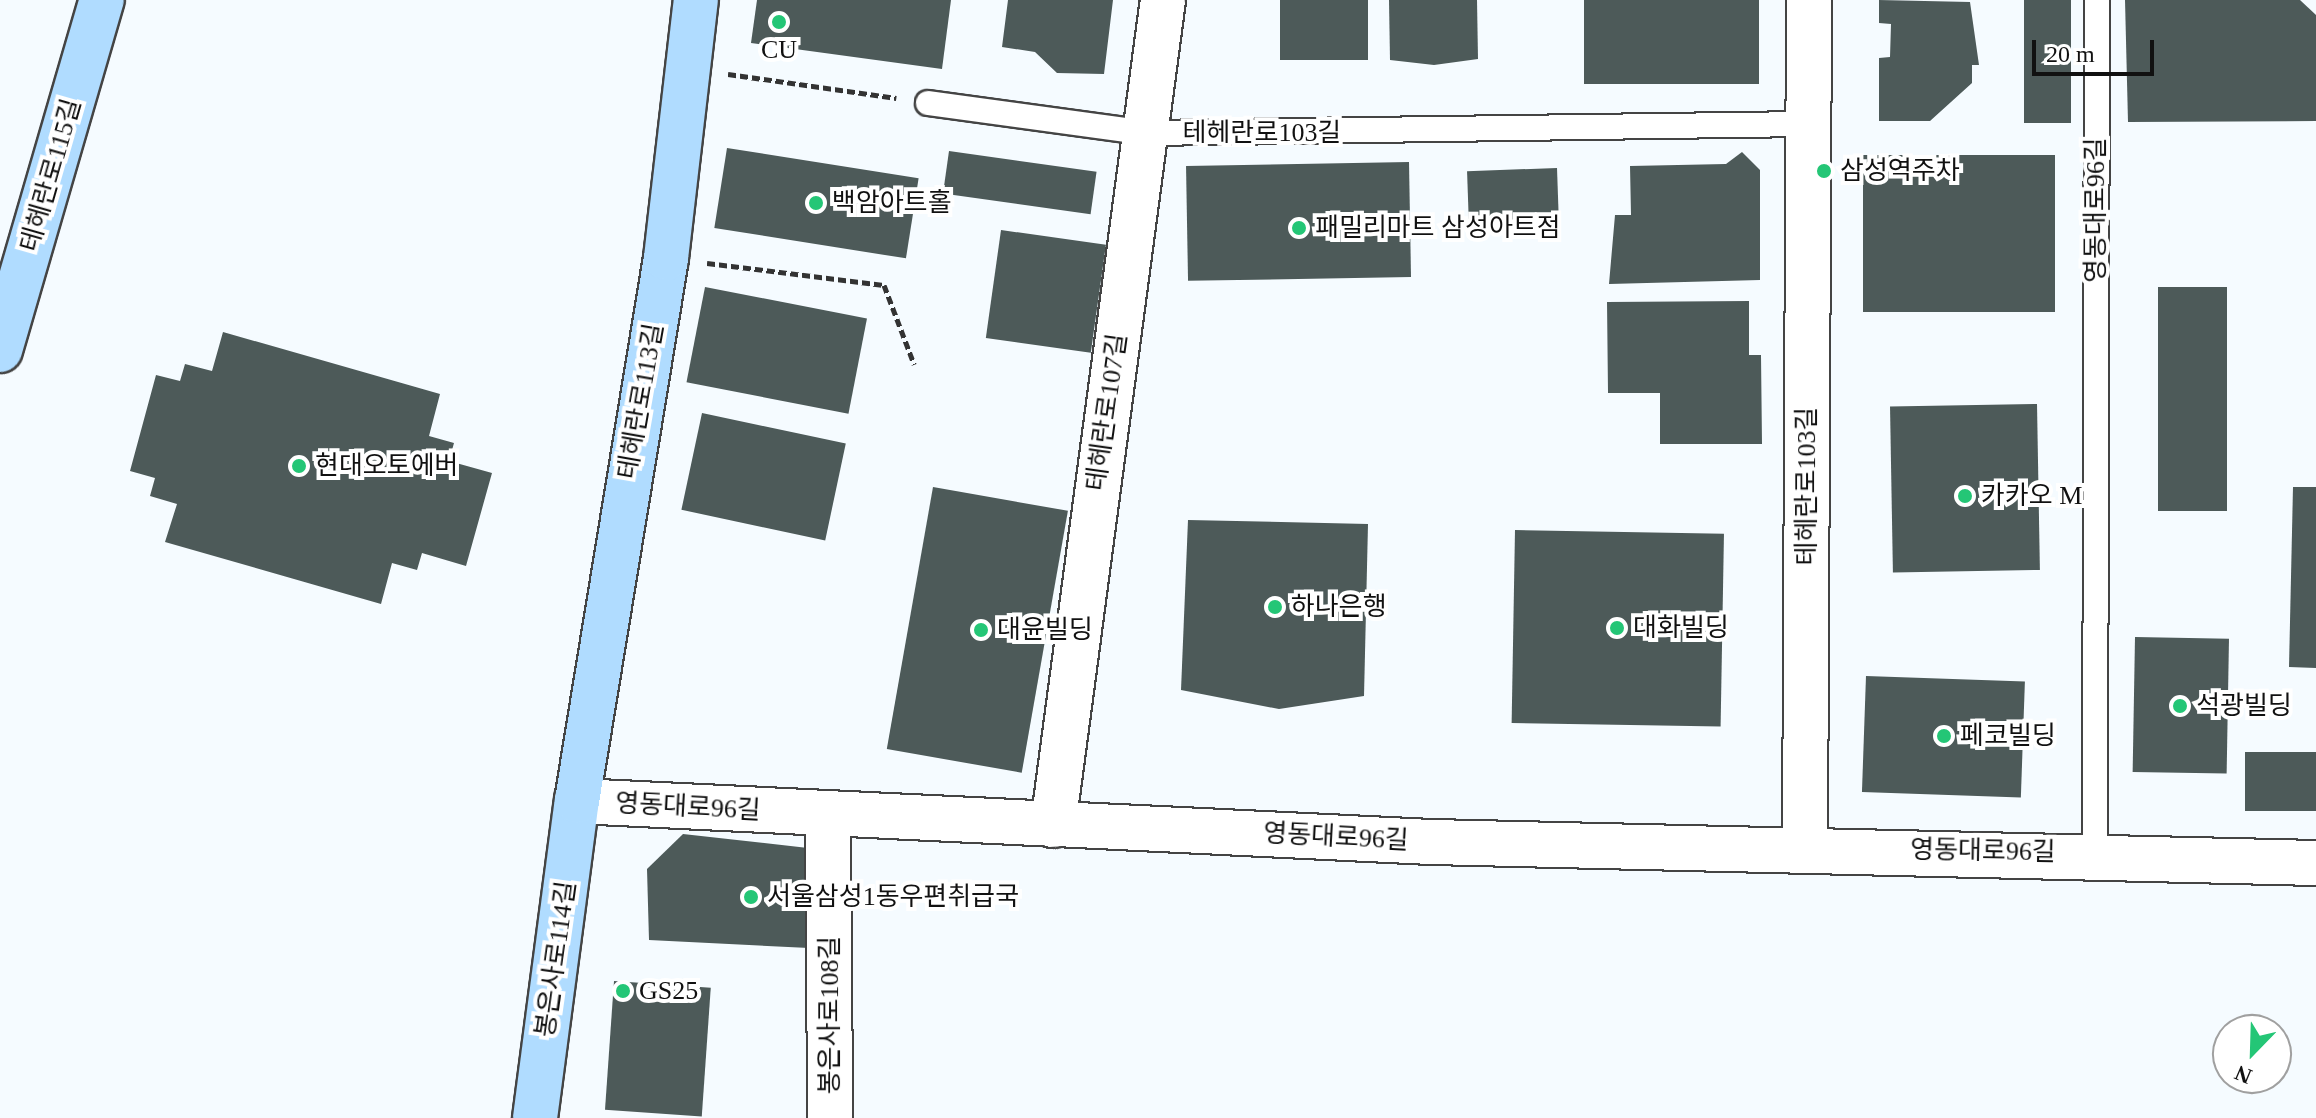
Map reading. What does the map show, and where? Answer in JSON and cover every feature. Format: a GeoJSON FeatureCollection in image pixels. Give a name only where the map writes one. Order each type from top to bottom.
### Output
{"type":"FeatureCollection","features":[{"type":"Feature","properties":{"kind":"street","name":"테헤란로115길"},"geometry":{"type":"LineString","coordinates":[[0,350],[102,0]]}},
{"type":"Feature","properties":{"kind":"street","name":"테헤란로113길"},"geometry":{"type":"LineString","coordinates":[[577,801],[666,258],[696,0]]}},
{"type":"Feature","properties":{"kind":"street","name":"테헤란로107길"},"geometry":{"type":"LineString","coordinates":[[1053,825],[1163,0]]}},
{"type":"Feature","properties":{"kind":"street","name":"테헤란로103길"},"geometry":{"type":"LineString","coordinates":[[1805,848],[1809,0]]}},
{"type":"Feature","properties":{"kind":"street","name":"영동대로96길"},"geometry":{"type":"LineString","coordinates":[[577,801],[1053,825],[1805,848],[2095,852],[2316,863]]}},
{"type":"Feature","properties":{"kind":"street","name":"봉은사로114길"},"geometry":{"type":"LineString","coordinates":[[535,1118],[577,801]]}},
{"type":"Feature","properties":{"kind":"street","name":"봉은사로108길"},"geometry":{"type":"LineString","coordinates":[[828,815],[830,1118]]}},
{"type":"Feature","properties":{"kind":"lane","name":"영동대로96길"},"geometry":{"type":"LineString","coordinates":[[2095,852],[2097,0]]}},
{"type":"Feature","properties":{"kind":"lane","name":"테헤란로103길"},"geometry":{"type":"LineString","coordinates":[[928,103],[1146,133],[1809,124]]}},
{"type":"Feature","properties":{"kind":"path"},"geometry":{"type":"LineString","coordinates":[[689,68],[928,103]]}},
{"type":"Feature","properties":{"kind":"path"},"geometry":{"type":"LineString","coordinates":[[666,258],[884,285],[914,364]]}},
{"type":"Feature","properties":{"kind":"building"},"geometry":{"type":"Polygon","coordinates":[[[757,0],[951,0],[942,69],[751,43],[757,0]]]}},
{"type":"Feature","properties":{"kind":"building"},"geometry":{"type":"Polygon","coordinates":[[[1008,0],[1113,0],[1104,74],[1057,73],[1035,52],[1002,47],[1008,0]]]}},
{"type":"Feature","properties":{"kind":"building"},"geometry":{"type":"Polygon","coordinates":[[[1280,0],[1368,0],[1368,60],[1280,60],[1280,0]]]}},
{"type":"Feature","properties":{"kind":"building"},"geometry":{"type":"Polygon","coordinates":[[[1389,0],[1477,0],[1478,59],[1434,65],[1390,60],[1389,0]]]}},
{"type":"Feature","properties":{"kind":"building"},"geometry":{"type":"Polygon","coordinates":[[[1584,0],[1759,0],[1759,84],[1584,84],[1584,0]]]}},
{"type":"Feature","properties":{"kind":"building"},"geometry":{"type":"Polygon","coordinates":[[[1879,0],[1970,2],[1979,65],[1972,65],[1972,83],[1930,121],[1879,121],[1879,58],[1890,57],[1891,24],[1879,23],[1879,0]]]}},
{"type":"Feature","properties":{"kind":"building"},"geometry":{"type":"Polygon","coordinates":[[[2024,0],[2071,0],[2071,123],[2024,123],[2024,0]]]}},
{"type":"Feature","properties":{"kind":"building"},"geometry":{"type":"Polygon","coordinates":[[[2125,0],[2300,0],[2316,15],[2316,121],[2128,122],[2125,0]]]}},
{"type":"Feature","properties":{"kind":"building","name":"백암아트홀"},"geometry":{"type":"Polygon","coordinates":[[[727,148],[919,178],[906,258],[714,228],[727,148]]]}},
{"type":"Feature","properties":{"kind":"building"},"geometry":{"type":"Polygon","coordinates":[[[949,151],[1097,172],[1091,214],[943,194],[949,151]]]}},
{"type":"Feature","properties":{"kind":"building"},"geometry":{"type":"Polygon","coordinates":[[[1742,152],[1760,170],[1760,280],[1609,284],[1615,215],[1631,215],[1630,166],[1726,164],[1742,152]]]}},
{"type":"Feature","properties":{"kind":"building"},"geometry":{"type":"Polygon","coordinates":[[[1863,155],[2055,155],[2055,312],[1863,312],[1863,155]]]}},
{"type":"Feature","properties":{"kind":"building"},"geometry":{"type":"Polygon","coordinates":[[[1409,162],[1411,277],[1188,281],[1186,166],[1409,162]]]}},
{"type":"Feature","properties":{"kind":"building"},"geometry":{"type":"Polygon","coordinates":[[[1557,168],[1559,218],[1469,221],[1467,171],[1557,168]]]}},
{"type":"Feature","properties":{"kind":"building"},"geometry":{"type":"Polygon","coordinates":[[[1001,230],[1106,245],[1091,353],[986,338],[1001,230]]]}},
{"type":"Feature","properties":{"kind":"building"},"geometry":{"type":"Polygon","coordinates":[[[705,287],[867,318],[848,414],[686,382],[705,287]]]}},
{"type":"Feature","properties":{"kind":"building"},"geometry":{"type":"Polygon","coordinates":[[[2158,287],[2227,287],[2227,511],[2158,511],[2158,287]]]}},
{"type":"Feature","properties":{"kind":"building"},"geometry":{"type":"Polygon","coordinates":[[[1749,301],[1749,355],[1761,355],[1762,444],[1660,444],[1660,393],[1608,393],[1607,302],[1749,301]]]}},
{"type":"Feature","properties":{"kind":"building","name":"현대오토에버"},"geometry":{"type":"Polygon","coordinates":[[[223,332],[440,394],[429,436],[454,443],[449,461],[492,473],[466,566],[422,553],[417,570],[392,563],[381,604],[165,542],[177,504],[150,496],[155,478],[130,471],[156,375],[180,381],[185,364],[212,371],[223,332]]]}},
{"type":"Feature","properties":{"kind":"building","name":"카카오 M"},"geometry":{"type":"Polygon","coordinates":[[[2037,404],[2040,570],[1893,573],[1890,407],[2037,404]]]}},
{"type":"Feature","properties":{"kind":"building"},"geometry":{"type":"Polygon","coordinates":[[[702,413],[846,444],[825,540],[681,510],[702,413]]]}},
{"type":"Feature","properties":{"kind":"building","name":"대윤빌딩"},"geometry":{"type":"Polygon","coordinates":[[[933,487],[1068,511],[1022,773],[887,749],[933,487]]]}},
{"type":"Feature","properties":{"kind":"building"},"geometry":{"type":"Polygon","coordinates":[[[2293,487],[2316,487],[2316,668],[2289,667],[2293,487]]]}},
{"type":"Feature","properties":{"kind":"building","name":"하나은행"},"geometry":{"type":"Polygon","coordinates":[[[1188,520],[1368,524],[1364,696],[1279,709],[1181,690],[1188,520]]]}},
{"type":"Feature","properties":{"kind":"building","name":"대화빌딩"},"geometry":{"type":"Polygon","coordinates":[[[1515,530],[1724,534],[1721,727],[1512,723],[1515,530]]]}},
{"type":"Feature","properties":{"kind":"building","name":"석광빌딩"},"geometry":{"type":"Polygon","coordinates":[[[2135,637],[2229,639],[2227,774],[2133,772],[2135,637]]]}},
{"type":"Feature","properties":{"kind":"building","name":"페코빌딩"},"geometry":{"type":"Polygon","coordinates":[[[1866,676],[2025,682],[2021,797],[1862,792],[1866,676]]]}},
{"type":"Feature","properties":{"kind":"building"},"geometry":{"type":"Polygon","coordinates":[[[2245,752],[2316,752],[2316,811],[2245,811],[2245,752]]]}},
{"type":"Feature","properties":{"kind":"building"},"geometry":{"type":"Polygon","coordinates":[[[683,834],[808,848],[809,948],[649,940],[647,869],[683,834]]]}},
{"type":"Feature","properties":{"kind":"building"},"geometry":{"type":"Polygon","coordinates":[[[614,981],[711,988],[702,1116],[605,1110],[614,981]]]}},
{"type":"Feature","properties":{"kind":"place","name":"CU"},"geometry":{"type":"Point","coordinates":[779,22]}},
{"type":"Feature","properties":{"kind":"place","name":"삼성역주차"},"geometry":{"type":"Point","coordinates":[1824,171]}},
{"type":"Feature","properties":{"kind":"place","name":"백암아트홀"},"geometry":{"type":"Point","coordinates":[816,203]}},
{"type":"Feature","properties":{"kind":"place","name":"패밀리마트 삼성아트점"},"geometry":{"type":"Point","coordinates":[1299,228]}},
{"type":"Feature","properties":{"kind":"place","name":"현대오토에버"},"geometry":{"type":"Point","coordinates":[299,466]}},
{"type":"Feature","properties":{"kind":"place","name":"카카오 M"},"geometry":{"type":"Point","coordinates":[1965,496]}},
{"type":"Feature","properties":{"kind":"place","name":"하나은행"},"geometry":{"type":"Point","coordinates":[1275,607]}},
{"type":"Feature","properties":{"kind":"place","name":"대화빌딩"},"geometry":{"type":"Point","coordinates":[1617,628]}},
{"type":"Feature","properties":{"kind":"place","name":"대윤빌딩"},"geometry":{"type":"Point","coordinates":[981,630]}},
{"type":"Feature","properties":{"kind":"place","name":"석광빌딩"},"geometry":{"type":"Point","coordinates":[2180,706]}},
{"type":"Feature","properties":{"kind":"place","name":"페코빌딩"},"geometry":{"type":"Point","coordinates":[1944,736]}},
{"type":"Feature","properties":{"kind":"place","name":"서울삼성1동우편취급국"},"geometry":{"type":"Point","coordinates":[751,897]}},
{"type":"Feature","properties":{"kind":"place","name":"GS25"},"geometry":{"type":"Point","coordinates":[623,991]}}]}
